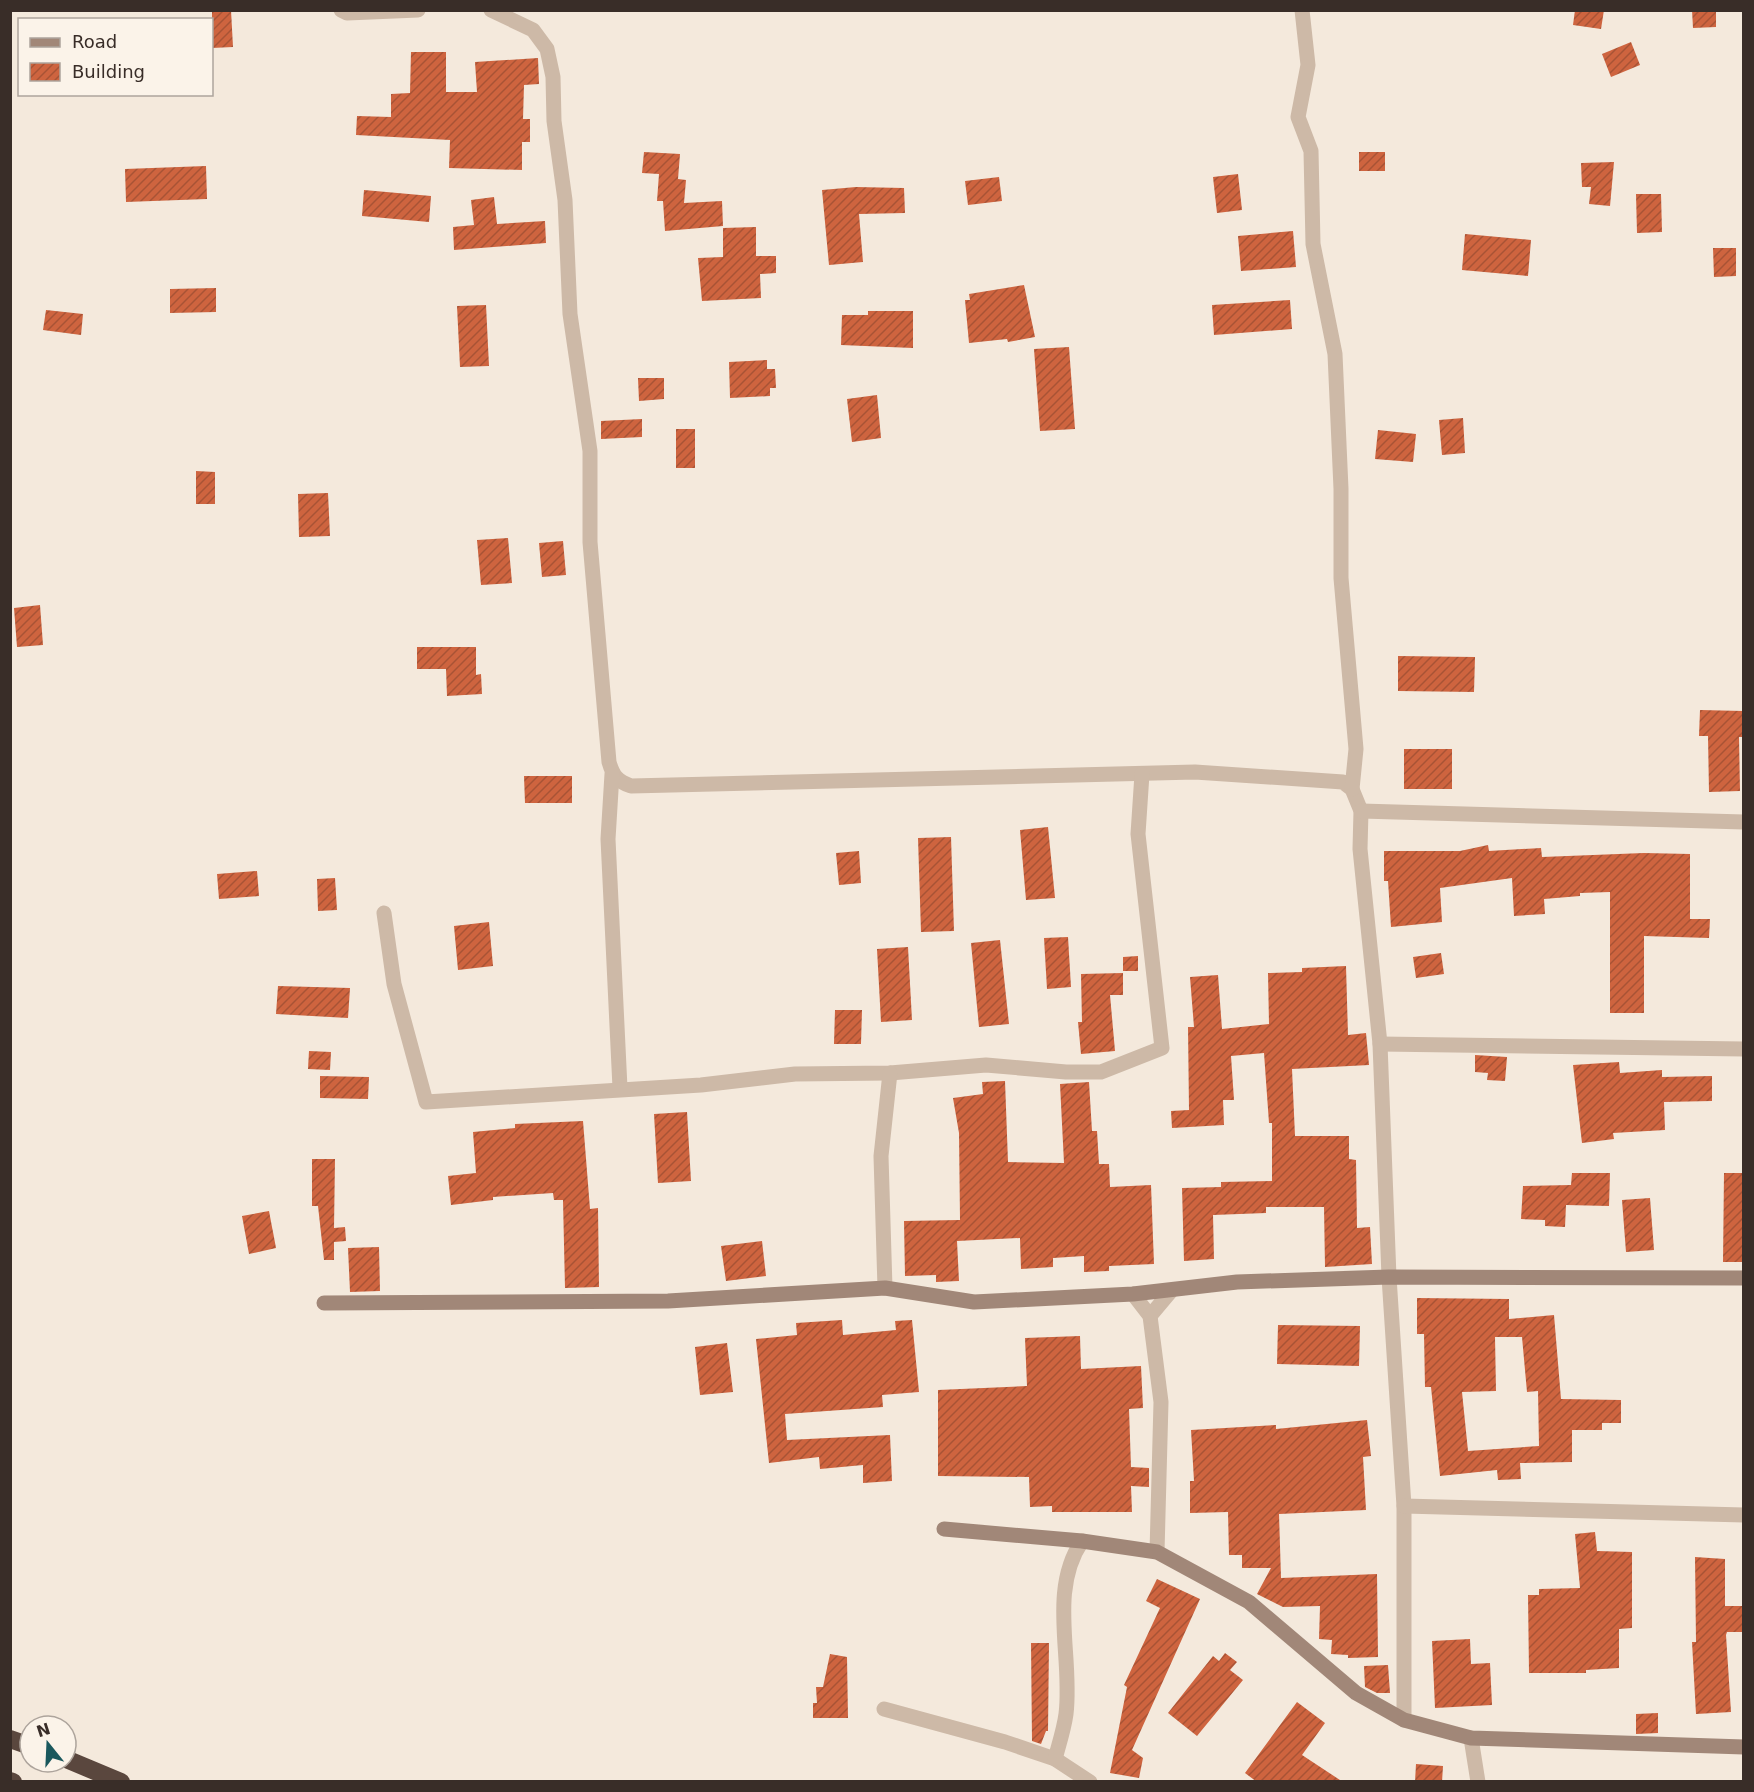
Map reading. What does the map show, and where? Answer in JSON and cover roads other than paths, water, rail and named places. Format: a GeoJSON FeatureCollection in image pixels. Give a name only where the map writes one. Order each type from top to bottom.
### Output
{"type":"FeatureCollection","features":[{"type":"Feature","properties":{"kind":"highway"},"geometry":{"type":"LineString","coordinates":[[78,1764],[122,1782]]}},
{"type":"Feature","properties":{"kind":"street"},"geometry":{"type":"LineString","coordinates":[[341,10],[347,13],[418,10]]}},
{"type":"Feature","properties":{"kind":"street"},"geometry":{"type":"LineString","coordinates":[[491,10],[533,30],[547,49],[553,77],[554,121],[565,200],[570,314],[590,451],[590,542],[612,774],[608,838],[620,1088]]}},
{"type":"Feature","properties":{"kind":"street"},"geometry":{"type":"LineString","coordinates":[[1302,10],[1308,65],[1298,117],[1311,151],[1313,244],[1335,354],[1341,489],[1341,578],[1356,748],[1352,789],[1361,811],[1360,849],[1380,1044],[1389,1277],[1404,1506],[1404,1720]]}},
{"type":"Feature","properties":{"kind":"street"},"geometry":{"type":"LineString","coordinates":[[612,774],[620,782],[631,786],[1195,771],[1343,782],[1352,789]]}},
{"type":"Feature","properties":{"kind":"street"},"geometry":{"type":"LineString","coordinates":[[384,913],[394,984],[426,1102],[620,1088],[700,1085],[795,1074],[890,1073],[986,1065],[1066,1072],[1101,1072],[1162,1048],[1138,834],[1142,774]]}},
{"type":"Feature","properties":{"kind":"street"},"geometry":{"type":"LineString","coordinates":[[1361,811],[1743,822]]}},
{"type":"Feature","properties":{"kind":"street"},"geometry":{"type":"LineString","coordinates":[[1380,1044],[1743,1049]]}},
{"type":"Feature","properties":{"kind":"street"},"geometry":{"type":"LineString","coordinates":[[885,1288],[881,1156],[890,1073]]}},
{"type":"Feature","properties":{"kind":"street"},"geometry":{"type":"LineString","coordinates":[[324,1304],[668,1301],[885,1288],[974,1302],[1133,1294],[1237,1282],[1389,1277],[1743,1278]]}},
{"type":"Feature","properties":{"kind":"street"},"geometry":{"type":"LineString","coordinates":[[1150,1316],[1171,1291]]}},
{"type":"Feature","properties":{"kind":"street"},"geometry":{"type":"LineString","coordinates":[[1133,1294],[1150,1316],[1161,1402],[1157,1552]]}},
{"type":"Feature","properties":{"kind":"street"},"geometry":{"type":"LineString","coordinates":[[1404,1506],[1743,1515]]}},
{"type":"Feature","properties":{"kind":"street"},"geometry":{"type":"LineString","coordinates":[[944,1529],[1082,1541],[1157,1552],[1249,1602],[1356,1693],[1404,1720],[1471,1738],[1743,1747]]}},
{"type":"Feature","properties":{"kind":"street"},"geometry":{"type":"LineString","coordinates":[[1055,1759],[1066,1713],[1065,1598],[1070,1558],[1082,1541]]}},
{"type":"Feature","properties":{"kind":"street"},"geometry":{"type":"LineString","coordinates":[[884,1708],[1005,1742],[1055,1759],[1090,1782]]}},
{"type":"Feature","properties":{"kind":"street"},"geometry":{"type":"LineString","coordinates":[[1471,1738],[1478,1782]]}}]}
